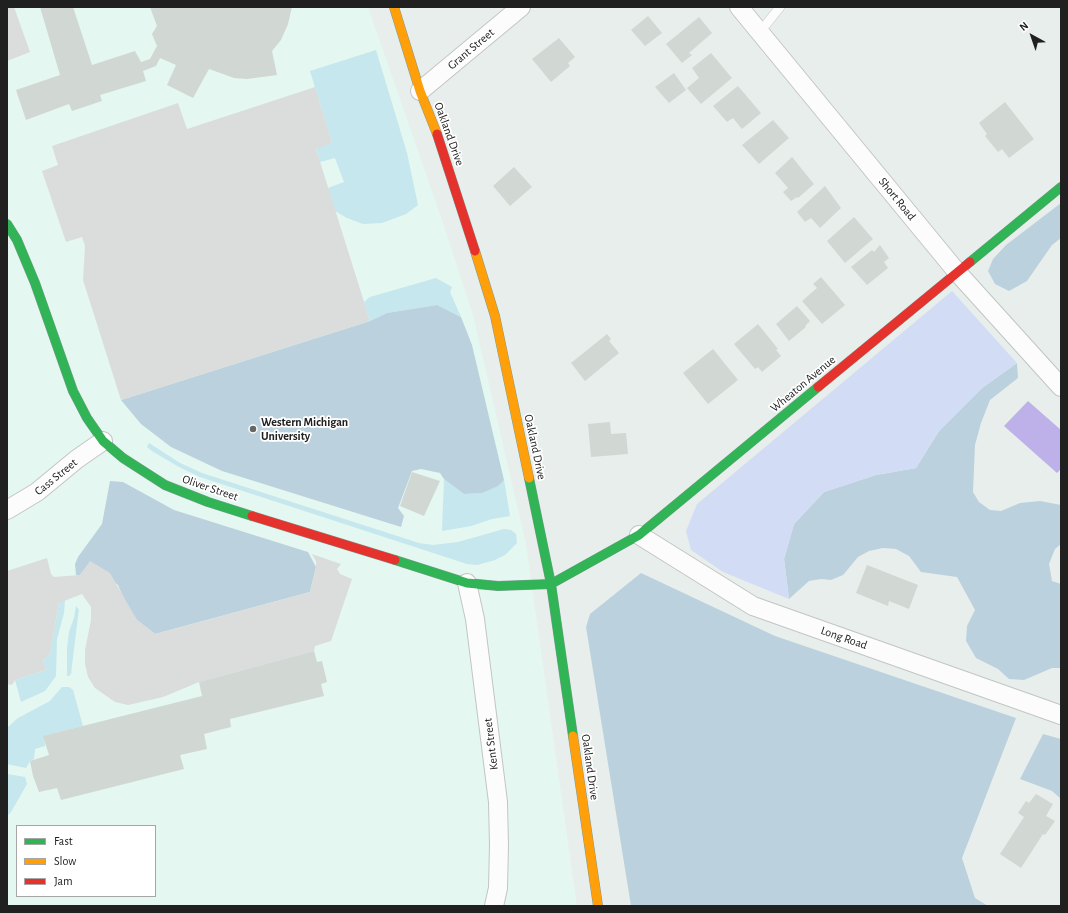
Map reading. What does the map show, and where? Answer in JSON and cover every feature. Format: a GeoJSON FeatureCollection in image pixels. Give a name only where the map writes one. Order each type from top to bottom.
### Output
{"type":"FeatureCollection","features":[{"type":"Feature","properties":{"kind":"street","name":"Oakland Drive"},"geometry":{"type":"LineString","coordinates":[[394,7],[420,91],[444,151],[495,316],[551,584],[598,906]]}},
{"type":"Feature","properties":{"kind":"street","name":"Grant Street"},"geometry":{"type":"LineString","coordinates":[[420,91],[521,7]]}},
{"type":"Feature","properties":{"kind":"street","name":"Short Road"},"geometry":{"type":"LineString","coordinates":[[739,7],[957,272],[1061,387]]}},
{"type":"Feature","properties":{"kind":"street","name":"Wheaton Avenue"},"geometry":{"type":"LineString","coordinates":[[551,584],[639,535],[1061,187]]}},
{"type":"Feature","properties":{"kind":"street","name":"Oliver Street"},"geometry":{"type":"LineString","coordinates":[[7,224],[17,240],[35,283],[73,391],[87,418],[103,441],[123,458],[165,485],[208,502],[467,583],[498,586],[551,584]]}},
{"type":"Feature","properties":{"kind":"street","name":"Cass Street"},"geometry":{"type":"LineString","coordinates":[[7,510],[37,492],[71,464],[103,441]]}},
{"type":"Feature","properties":{"kind":"street","name":"Long Road"},"geometry":{"type":"LineString","coordinates":[[639,535],[753,606],[1061,714]]}},
{"type":"Feature","properties":{"kind":"street","name":"Kent Street"},"geometry":{"type":"LineString","coordinates":[[467,583],[475,619],[498,802],[498,888],[494,906]]}},
{"type":"Feature","properties":{"kind":"lane"},"geometry":{"type":"LineString","coordinates":[[760,32],[780,7]]}},
{"type":"Feature","properties":{"kind":"shaded area","name":"Western Michigan University"},"geometry":{"type":"Polygon","coordinates":[[[7,7],[368,7],[442,220],[473,315],[526,544],[577,906],[7,906],[7,7]]]}},
{"type":"Feature","properties":{"kind":"shaded area"},"geometry":{"type":"Polygon","coordinates":[[[7,7],[14,7],[30,52],[7,61],[7,7]]]}},
{"type":"Feature","properties":{"kind":"shaded area"},"geometry":{"type":"Polygon","coordinates":[[[376,50],[407,153],[418,205],[406,214],[382,223],[363,224],[347,218],[335,211],[328,188],[344,182],[335,158],[320,162],[316,148],[332,143],[310,71],[376,50]]]}},
{"type":"Feature","properties":{"kind":"shaded area"},"geometry":{"type":"Polygon","coordinates":[[[315,87],[332,143],[316,149],[370,321],[121,400],[83,280],[85,246],[82,237],[66,242],[42,171],[58,165],[52,146],[178,103],[187,129],[315,87]]]}},
{"type":"Feature","properties":{"kind":"shaded area"},"geometry":{"type":"Polygon","coordinates":[[[1061,203],[1061,238],[1052,245],[1027,281],[1009,291],[995,284],[988,271],[993,259],[1006,245],[1061,203]]]}},
{"type":"Feature","properties":{"kind":"shaded area"},"geometry":{"type":"Polygon","coordinates":[[[436,278],[452,287],[450,292],[461,317],[437,305],[387,313],[370,321],[364,302],[370,297],[436,278]]]}},
{"type":"Feature","properties":{"kind":"shaded area"},"geometry":{"type":"Polygon","coordinates":[[[952,291],[1017,363],[982,388],[939,431],[916,468],[876,475],[824,492],[794,524],[784,559],[789,599],[723,572],[691,550],[686,531],[697,504],[952,291]]]}},
{"type":"Feature","properties":{"kind":"shaded area"},"geometry":{"type":"Polygon","coordinates":[[[437,305],[461,317],[472,345],[504,480],[498,486],[482,493],[464,494],[444,479],[440,473],[421,469],[412,471],[398,508],[404,516],[401,527],[222,471],[171,447],[141,424],[121,400],[370,321],[387,313],[437,305]]]}},
{"type":"Feature","properties":{"kind":"shaded area"},"geometry":{"type":"Polygon","coordinates":[[[1017,363],[1018,378],[990,400],[981,423],[975,445],[973,492],[979,502],[990,510],[1001,511],[1020,503],[1040,501],[1061,505],[1061,544],[1055,549],[1049,564],[1052,581],[1061,584],[1061,668],[1052,668],[1024,680],[1009,679],[998,669],[976,658],[966,641],[967,626],[975,610],[957,577],[921,572],[909,556],[896,549],[883,548],[869,551],[858,557],[843,575],[831,580],[821,579],[809,581],[789,599],[784,559],[794,524],[824,492],[876,475],[916,468],[939,431],[982,388],[1017,363]]]}},
{"type":"Feature","properties":{"kind":"shaded area"},"geometry":{"type":"Polygon","coordinates":[[[1028,401],[1061,430],[1061,469],[1057,473],[1004,426],[1028,401]]]}},
{"type":"Feature","properties":{"kind":"shaded area"},"geometry":{"type":"Polygon","coordinates":[[[149,443],[180,463],[202,473],[419,543],[433,545],[458,542],[504,529],[511,530],[516,534],[517,543],[505,555],[495,560],[477,565],[467,564],[200,477],[179,467],[152,451],[147,447],[149,443]]]}},
{"type":"Feature","properties":{"kind":"shaded area"},"geometry":{"type":"Polygon","coordinates":[[[444,479],[464,494],[482,493],[504,480],[510,516],[492,519],[471,526],[442,531],[444,479]]]}},
{"type":"Feature","properties":{"kind":"shaded area"},"geometry":{"type":"Polygon","coordinates":[[[110,481],[123,482],[174,510],[308,552],[316,567],[310,592],[155,634],[137,620],[127,606],[118,585],[90,562],[80,575],[76,575],[75,564],[78,557],[102,524],[110,481]]]}},
{"type":"Feature","properties":{"kind":"shaded area"},"geometry":{"type":"Polygon","coordinates":[[[312,554],[341,564],[337,569],[340,574],[352,579],[331,641],[315,646],[314,651],[199,682],[163,697],[128,705],[115,702],[95,688],[88,677],[85,664],[85,650],[91,620],[91,607],[82,594],[59,603],[51,648],[49,655],[43,660],[46,670],[15,680],[12,685],[7,684],[7,571],[47,558],[51,574],[54,577],[80,575],[90,561],[110,573],[137,620],[155,634],[310,592],[316,567],[316,561],[312,554]]]}},
{"type":"Feature","properties":{"kind":"shaded area"},"geometry":{"type":"Polygon","coordinates":[[[641,573],[775,636],[1016,718],[962,858],[975,898],[988,906],[631,906],[586,627],[590,614],[641,573]]]}},
{"type":"Feature","properties":{"kind":"shaded area"},"geometry":{"type":"Polygon","coordinates":[[[65,599],[64,613],[57,639],[56,676],[45,691],[21,702],[15,680],[46,670],[43,660],[49,655],[51,648],[59,603],[65,599]]]}},
{"type":"Feature","properties":{"kind":"shaded area"},"geometry":{"type":"Polygon","coordinates":[[[76,606],[79,610],[71,674],[67,676],[67,648],[69,632],[76,606]]]}},
{"type":"Feature","properties":{"kind":"shaded area"},"geometry":{"type":"Polygon","coordinates":[[[62,687],[69,687],[73,690],[83,726],[44,736],[45,746],[35,749],[34,759],[30,761],[26,768],[7,764],[7,728],[18,718],[50,701],[62,687]]]}},
{"type":"Feature","properties":{"kind":"shaded area"},"geometry":{"type":"Polygon","coordinates":[[[1043,734],[1061,739],[1061,799],[1052,791],[1020,779],[1043,734]]]}},
{"type":"Feature","properties":{"kind":"shaded area"},"geometry":{"type":"Polygon","coordinates":[[[7,774],[25,777],[27,784],[11,812],[7,816],[7,774]]]}},
{"type":"Feature","properties":{"kind":"building"},"geometry":{"type":"Polygon","coordinates":[[[40,7],[73,7],[92,65],[135,51],[141,62],[150,59],[157,46],[152,34],[157,26],[150,7],[292,7],[288,24],[281,40],[272,51],[277,75],[247,79],[234,78],[209,69],[193,98],[167,85],[176,65],[160,58],[156,66],[143,71],[146,81],[100,95],[102,101],[72,111],[69,104],[26,120],[16,90],[60,75],[40,7]]]}},
{"type":"Feature","properties":{"kind":"building"},"geometry":{"type":"Polygon","coordinates":[[[648,16],[662,33],[645,46],[631,30],[648,16]]]}},
{"type":"Feature","properties":{"kind":"building"},"geometry":{"type":"Polygon","coordinates":[[[699,17],[712,33],[689,53],[692,55],[682,63],[666,44],[699,17]]]}},
{"type":"Feature","properties":{"kind":"building"},"geometry":{"type":"Polygon","coordinates":[[[559,38],[575,57],[568,63],[570,66],[551,82],[532,59],[559,38]]]}},
{"type":"Feature","properties":{"kind":"building"},"geometry":{"type":"Polygon","coordinates":[[[711,53],[732,78],[701,104],[687,88],[699,78],[692,68],[711,53]]]}},
{"type":"Feature","properties":{"kind":"building"},"geometry":{"type":"Polygon","coordinates":[[[674,73],[686,90],[669,103],[655,87],[674,73]]]}},
{"type":"Feature","properties":{"kind":"building"},"geometry":{"type":"Polygon","coordinates":[[[738,86],[761,113],[742,129],[733,118],[727,122],[713,106],[738,86]]]}},
{"type":"Feature","properties":{"kind":"building"},"geometry":{"type":"Polygon","coordinates":[[[1005,102],[1034,139],[1009,158],[1002,149],[998,152],[985,136],[987,134],[979,123],[1005,102]]]}},
{"type":"Feature","properties":{"kind":"building"},"geometry":{"type":"Polygon","coordinates":[[[773,120],[789,138],[759,164],[742,145],[773,120]]]}},
{"type":"Feature","properties":{"kind":"building"},"geometry":{"type":"Polygon","coordinates":[[[792,157],[814,184],[798,198],[797,197],[791,201],[783,192],[788,188],[775,173],[792,157]]]}},
{"type":"Feature","properties":{"kind":"building"},"geometry":{"type":"Polygon","coordinates":[[[514,167],[532,187],[510,206],[493,186],[514,167]]]}},
{"type":"Feature","properties":{"kind":"building"},"geometry":{"type":"Polygon","coordinates":[[[825,186],[841,208],[820,228],[811,218],[805,222],[797,212],[825,186]]]}},
{"type":"Feature","properties":{"kind":"building"},"geometry":{"type":"Polygon","coordinates":[[[854,217],[873,239],[845,263],[827,241],[854,217]]]}},
{"type":"Feature","properties":{"kind":"building"},"geometry":{"type":"Polygon","coordinates":[[[880,245],[889,258],[884,262],[888,268],[867,285],[851,267],[872,250],[874,252],[880,245]]]}},
{"type":"Feature","properties":{"kind":"building"},"geometry":{"type":"Polygon","coordinates":[[[821,277],[845,305],[822,324],[802,301],[817,288],[813,284],[821,277]]]}},
{"type":"Feature","properties":{"kind":"building"},"geometry":{"type":"Polygon","coordinates":[[[797,306],[810,321],[805,326],[806,327],[789,341],[776,324],[797,306]]]}},
{"type":"Feature","properties":{"kind":"building"},"geometry":{"type":"Polygon","coordinates":[[[758,324],[778,349],[776,350],[781,356],[762,372],[758,367],[755,369],[734,344],[758,324]]]}},
{"type":"Feature","properties":{"kind":"building"},"geometry":{"type":"Polygon","coordinates":[[[607,334],[611,339],[609,341],[619,353],[585,381],[571,363],[607,334]]]}},
{"type":"Feature","properties":{"kind":"building"},"geometry":{"type":"Polygon","coordinates":[[[713,349],[738,380],[708,404],[683,373],[713,349]]]}},
{"type":"Feature","properties":{"kind":"building"},"geometry":{"type":"Polygon","coordinates":[[[610,422],[611,434],[626,433],[628,454],[591,457],[588,424],[610,422]]]}},
{"type":"Feature","properties":{"kind":"building"},"geometry":{"type":"Polygon","coordinates":[[[412,472],[440,481],[424,516],[400,506],[412,472]]]}},
{"type":"Feature","properties":{"kind":"building"},"geometry":{"type":"Polygon","coordinates":[[[867,565],[918,585],[909,609],[889,601],[888,606],[856,593],[867,565]]]}},
{"type":"Feature","properties":{"kind":"building"},"geometry":{"type":"Polygon","coordinates":[[[314,651],[317,662],[322,661],[327,682],[321,684],[324,696],[230,719],[231,727],[204,734],[207,749],[180,755],[184,769],[61,800],[57,788],[39,792],[33,776],[30,761],[49,755],[43,736],[202,696],[199,682],[314,651]]]}},
{"type":"Feature","properties":{"kind":"building"},"geometry":{"type":"Polygon","coordinates":[[[1036,794],[1053,804],[1046,816],[1055,821],[1045,835],[1043,834],[1021,868],[1000,854],[1024,817],[1018,813],[1026,801],[1029,803],[1036,794]]]}},
{"type":"Feature","properties":{"kind":"traffic: fast"},"geometry":{"type":"LineString","coordinates":[[970,262],[1061,187]]}},
{"type":"Feature","properties":{"kind":"traffic: fast"},"geometry":{"type":"LineString","coordinates":[[7,224],[17,240],[35,283],[73,391],[87,418],[103,441],[123,458],[165,485],[208,502],[252,516]]}},
{"type":"Feature","properties":{"kind":"traffic: fast"},"geometry":{"type":"LineString","coordinates":[[395,560],[467,583],[498,586],[551,584],[639,535],[818,387]]}},
{"type":"Feature","properties":{"kind":"traffic: fast"},"geometry":{"type":"LineString","coordinates":[[529,478],[551,584],[573,736]]}},
{"type":"Feature","properties":{"kind":"traffic: slow"},"geometry":{"type":"LineString","coordinates":[[394,7],[420,91],[437,134]]}},
{"type":"Feature","properties":{"kind":"traffic: slow"},"geometry":{"type":"LineString","coordinates":[[475,251],[495,316],[529,478]]}},
{"type":"Feature","properties":{"kind":"traffic: slow"},"geometry":{"type":"LineString","coordinates":[[573,736],[598,906]]}},
{"type":"Feature","properties":{"kind":"traffic: jam"},"geometry":{"type":"LineString","coordinates":[[437,134],[475,251]]}},
{"type":"Feature","properties":{"kind":"traffic: jam"},"geometry":{"type":"LineString","coordinates":[[818,387],[970,262]]}},
{"type":"Feature","properties":{"kind":"traffic: jam"},"geometry":{"type":"LineString","coordinates":[[252,516],[395,560]]}},
{"type":"Feature","properties":{"kind":"place","name":"Western Michigan University"},"geometry":{"type":"Point","coordinates":[253,429]}}]}
